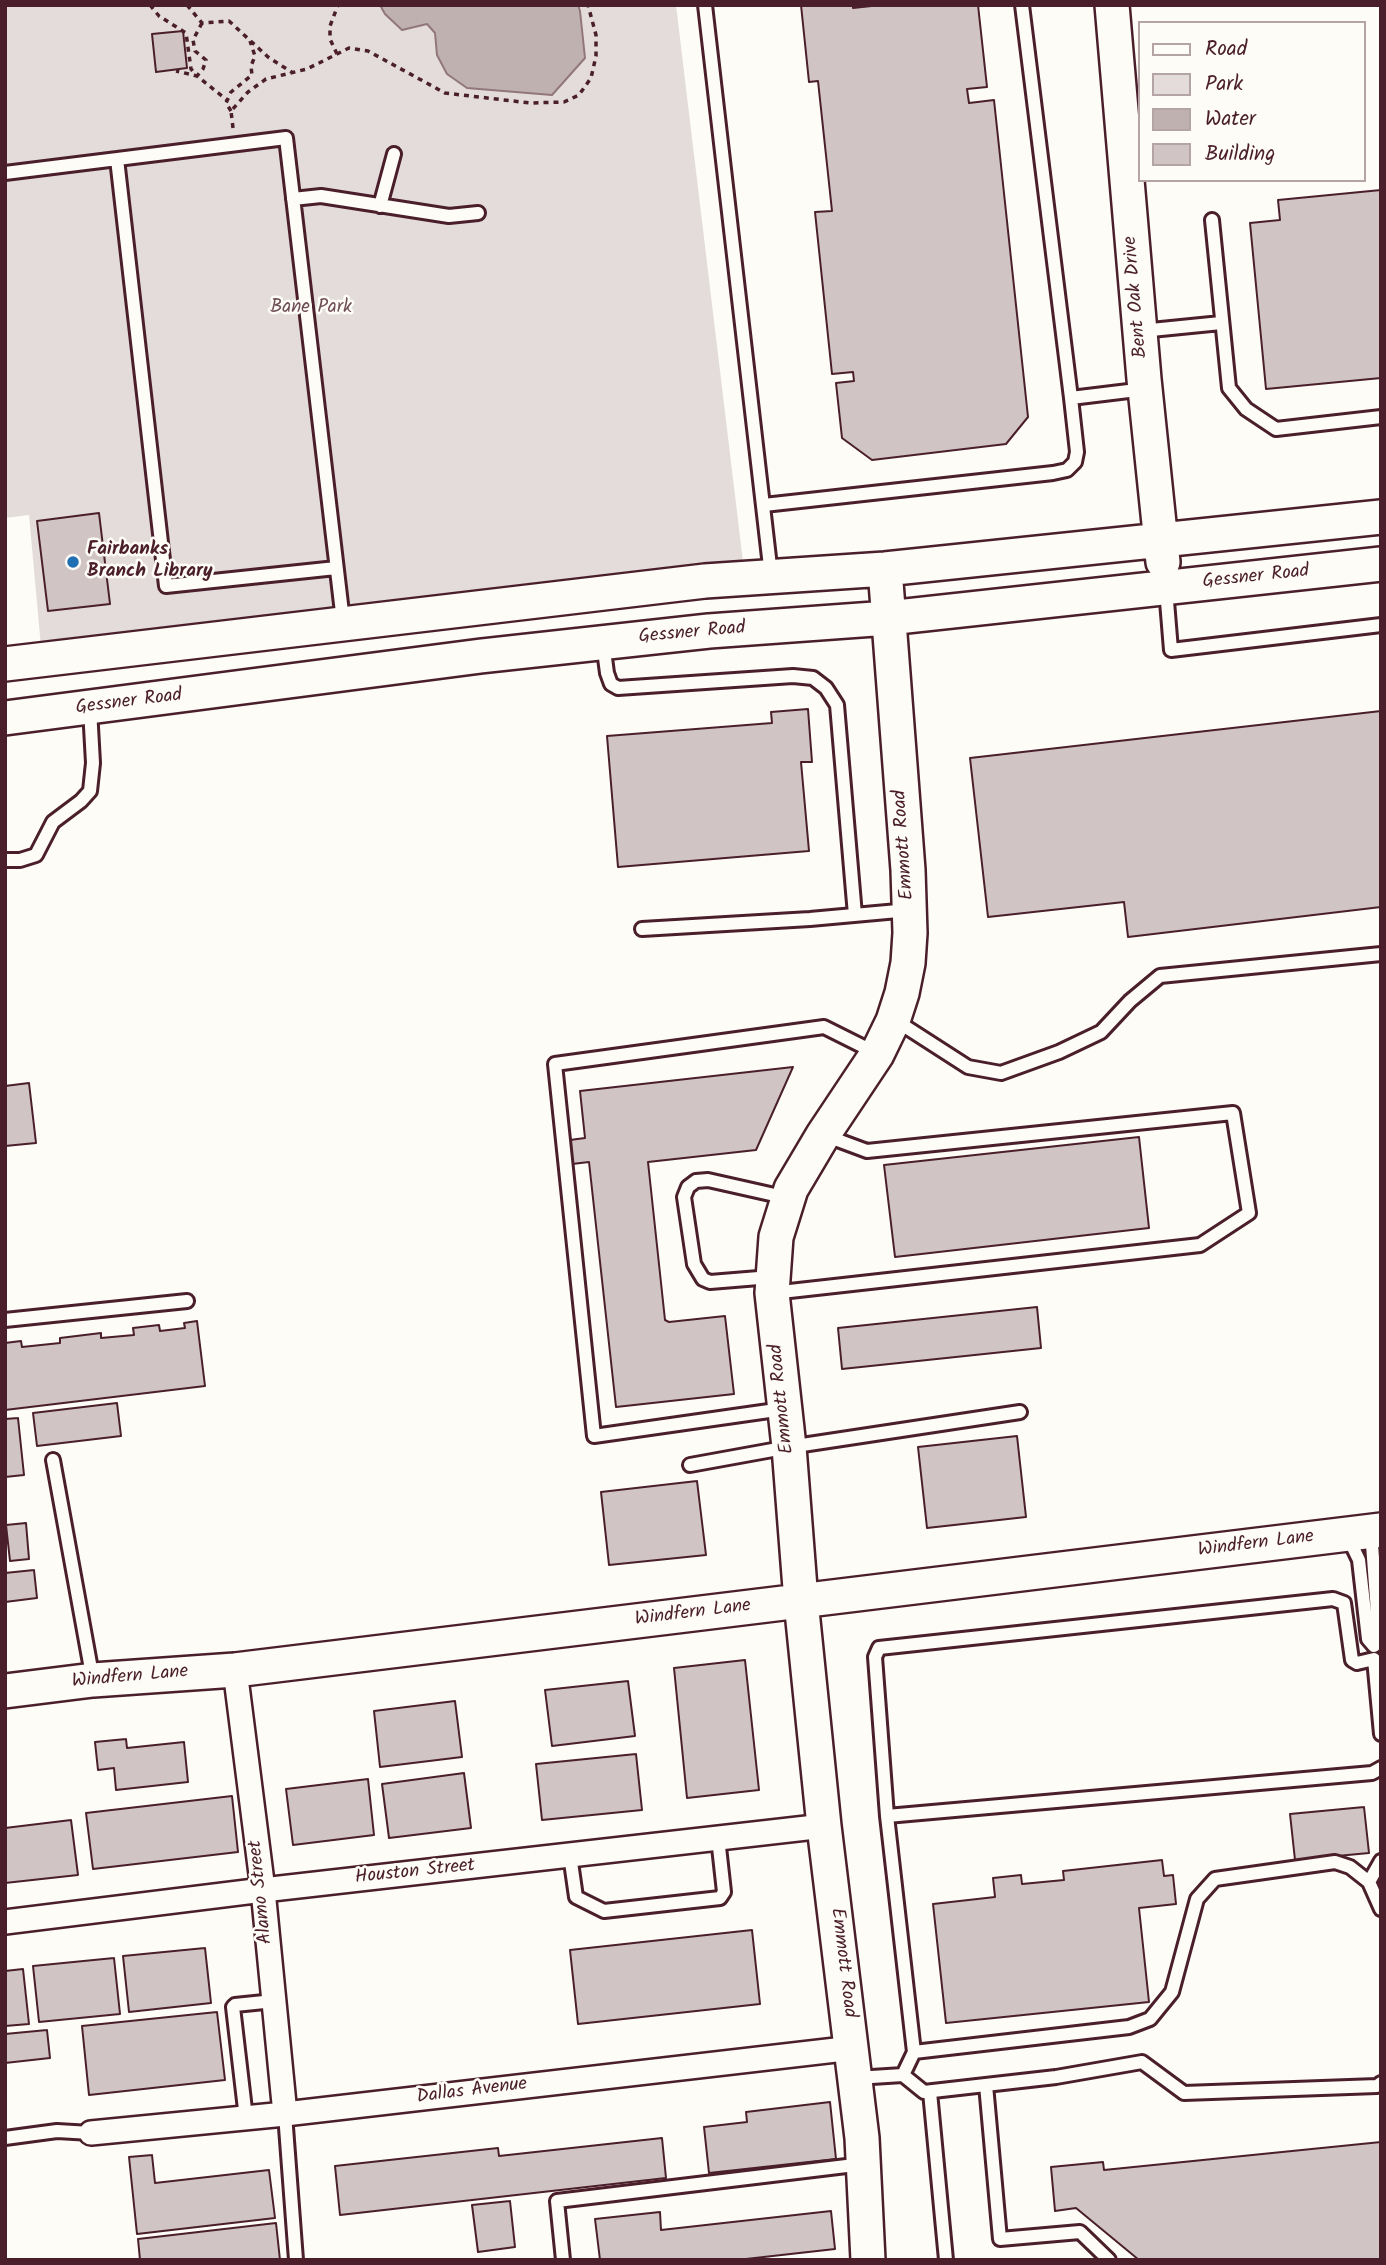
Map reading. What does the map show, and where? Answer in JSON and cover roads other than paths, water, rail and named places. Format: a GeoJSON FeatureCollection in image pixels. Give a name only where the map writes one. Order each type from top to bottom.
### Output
{"type":"FeatureCollection","features":[{"type":"Feature","properties":{"kind":"street","name":"Bent Oak Drive"},"geometry":{"type":"LineString","coordinates":[[1111,5],[1167,604]]}},
{"type":"Feature","properties":{"kind":"street"},"geometry":{"type":"LineString","coordinates":[[5,664],[705,581],[885,569],[1381,517]]}},
{"type":"Feature","properties":{"kind":"street","name":"Gessner Road"},"geometry":{"type":"LineString","coordinates":[[5,718],[481,656],[709,631],[888,618],[1167,604],[1381,564]]}},
{"type":"Feature","properties":{"kind":"street","name":"Emmott Road"},"geometry":{"type":"LineString","coordinates":[[868,2260],[854,2063],[824,1826],[772,1285],[776,1237],[788,1198],[823,1135],[877,1054],[902,993],[908,963],[908,870],[885,569]]}},
{"type":"Feature","properties":{"kind":"street"},"geometry":{"type":"LineString","coordinates":[[705,581],[709,631]]}},
{"type":"Feature","properties":{"kind":"street"},"geometry":{"type":"LineString","coordinates":[[475,608],[481,656]]}},
{"type":"Feature","properties":{"kind":"street"},"geometry":{"type":"LineString","coordinates":[[83,655],[90,708]]}},
{"type":"Feature","properties":{"kind":"street","name":"Windfern Lane"},"geometry":{"type":"LineString","coordinates":[[5,1691],[93,1680],[235,1670],[1366,1532]]}},
{"type":"Feature","properties":{"kind":"street","name":"Alamo Street"},"geometry":{"type":"LineString","coordinates":[[235,1670],[263,1890],[285,2114]]}},
{"type":"Feature","properties":{"kind":"street","name":"Houston Street"},"geometry":{"type":"LineString","coordinates":[[5,1922],[824,1826]]}},
{"type":"Feature","properties":{"kind":"street","name":"Dallas Avenue"},"geometry":{"type":"LineString","coordinates":[[91,2133],[854,2063]]}},
{"type":"Feature","properties":{"kind":"lane"},"geometry":{"type":"LineString","coordinates":[[705,5],[771,576]]}},
{"type":"Feature","properties":{"kind":"lane"},"geometry":{"type":"LineString","coordinates":[[764,505],[1053,473],[1067,470],[1075,462],[1077,452],[1071,398],[1022,5]]}},
{"type":"Feature","properties":{"kind":"lane"},"geometry":{"type":"LineString","coordinates":[[5,173],[286,138],[343,625]]}},
{"type":"Feature","properties":{"kind":"lane"},"geometry":{"type":"LineString","coordinates":[[380,206],[394,154]]}},
{"type":"Feature","properties":{"kind":"lane"},"geometry":{"type":"LineString","coordinates":[[117,159],[166,586],[336,568]]}},
{"type":"Feature","properties":{"kind":"lane"},"geometry":{"type":"LineString","coordinates":[[293,199],[321,197],[449,216],[478,213]]}},
{"type":"Feature","properties":{"kind":"lane"},"geometry":{"type":"LineString","coordinates":[[1212,220],[1229,388],[1246,409],[1276,429],[1381,417]]}},
{"type":"Feature","properties":{"kind":"lane"},"geometry":{"type":"LineString","coordinates":[[1140,331],[1221,323]]}},
{"type":"Feature","properties":{"kind":"lane"},"geometry":{"type":"LineString","coordinates":[[1071,398],[1145,389]]}},
{"type":"Feature","properties":{"kind":"lane"},"geometry":{"type":"LineString","coordinates":[[1167,604],[1171,650],[1381,625]]}},
{"type":"Feature","properties":{"kind":"lane"},"geometry":{"type":"LineString","coordinates":[[603,643],[607,673],[611,684],[618,688],[793,676],[813,678],[825,688],[837,705],[855,915]]}},
{"type":"Feature","properties":{"kind":"lane"},"geometry":{"type":"LineString","coordinates":[[5,860],[20,860],[36,855],[53,822],[90,791],[93,763],[90,708]]}},
{"type":"Feature","properties":{"kind":"lane"},"geometry":{"type":"LineString","coordinates":[[642,929],[910,910]]}},
{"type":"Feature","properties":{"kind":"lane"},"geometry":{"type":"LineString","coordinates":[[893,1018],[968,1067],[1001,1073],[1059,1052],[1101,1032],[1130,1001],[1160,976],[1381,954]]}},
{"type":"Feature","properties":{"kind":"lane"},"geometry":{"type":"LineString","coordinates":[[784,1409],[594,1436],[555,1064],[824,1027],[877,1054]]}},
{"type":"Feature","properties":{"kind":"lane"},"geometry":{"type":"LineString","coordinates":[[788,1198],[708,1180],[696,1181],[688,1187],[684,1196],[694,1264],[702,1279],[710,1282],[772,1285],[1200,1245],[1249,1213],[1233,1114],[867,1152],[823,1135]]}},
{"type":"Feature","properties":{"kind":"lane"},"geometry":{"type":"LineString","coordinates":[[5,1320],[187,1301]]}},
{"type":"Feature","properties":{"kind":"lane"},"geometry":{"type":"LineString","coordinates":[[690,1465],[1020,1412]]}},
{"type":"Feature","properties":{"kind":"lane"},"geometry":{"type":"LineString","coordinates":[[52,1460],[93,1680]]}},
{"type":"Feature","properties":{"kind":"lane"},"geometry":{"type":"LineString","coordinates":[[1366,1532],[1359,1560],[1368,1639],[1374,1652],[1381,1734]]}},
{"type":"Feature","properties":{"kind":"lane"},"geometry":{"type":"LineString","coordinates":[[903,2075],[915,2052],[887,1816],[875,1657],[879,1648],[1333,1599],[1344,1603],[1352,1660],[1357,1663],[1374,1652],[1379,1639],[1366,1532]]}},
{"type":"Feature","properties":{"kind":"lane"},"geometry":{"type":"LineString","coordinates":[[887,1816],[1372,1773],[1381,1768]]}},
{"type":"Feature","properties":{"kind":"lane"},"geometry":{"type":"LineString","coordinates":[[570,1856],[576,1897],[604,1911],[720,1898],[724,1892],[718,1839]]}},
{"type":"Feature","properties":{"kind":"lane"},"geometry":{"type":"LineString","coordinates":[[1369,1882],[1381,1861]]}},
{"type":"Feature","properties":{"kind":"lane"},"geometry":{"type":"LineString","coordinates":[[915,2052],[1129,2027],[1150,2019],[1172,1992],[1197,1899],[1216,1879],[1335,1862],[1350,1867],[1369,1882],[1381,1909]]}},
{"type":"Feature","properties":{"kind":"lane"},"geometry":{"type":"LineString","coordinates":[[246,2118],[233,2007],[274,2001]]}},
{"type":"Feature","properties":{"kind":"lane"},"geometry":{"type":"LineString","coordinates":[[854,2063],[903,2075],[925,2092],[1056,2077],[1142,2062],[1184,2094],[1381,2084]]}},
{"type":"Feature","properties":{"kind":"lane"},"geometry":{"type":"LineString","coordinates":[[986,2085],[1000,2239],[1080,2232],[1109,2260]]}},
{"type":"Feature","properties":{"kind":"lane"},"geometry":{"type":"LineString","coordinates":[[930,2092],[946,2260]]}},
{"type":"Feature","properties":{"kind":"lane"},"geometry":{"type":"LineString","coordinates":[[285,2114],[296,2260]]}},
{"type":"Feature","properties":{"kind":"lane"},"geometry":{"type":"LineString","coordinates":[[5,2138],[57,2131],[91,2133]]}},
{"type":"Feature","properties":{"kind":"lane"},"geometry":{"type":"LineString","coordinates":[[563,2260],[557,2201],[863,2164]]}},
{"type":"Feature","properties":{"kind":"water"},"geometry":{"type":"Polygon","coordinates":[[[380,5],[578,5],[585,58],[552,95],[467,88],[447,74],[437,55],[435,33],[427,24],[402,30],[385,14],[380,5]]]}},
{"type":"Feature","properties":{"kind":"place","name":"Fairbanks Branch Library"},"geometry":{"type":"Point","coordinates":[73,562]}},
{"type":"Feature","properties":{"kind":"park label","name":"Bane Park"},"geometry":{"type":"Point","coordinates":[311,309]}}]}
